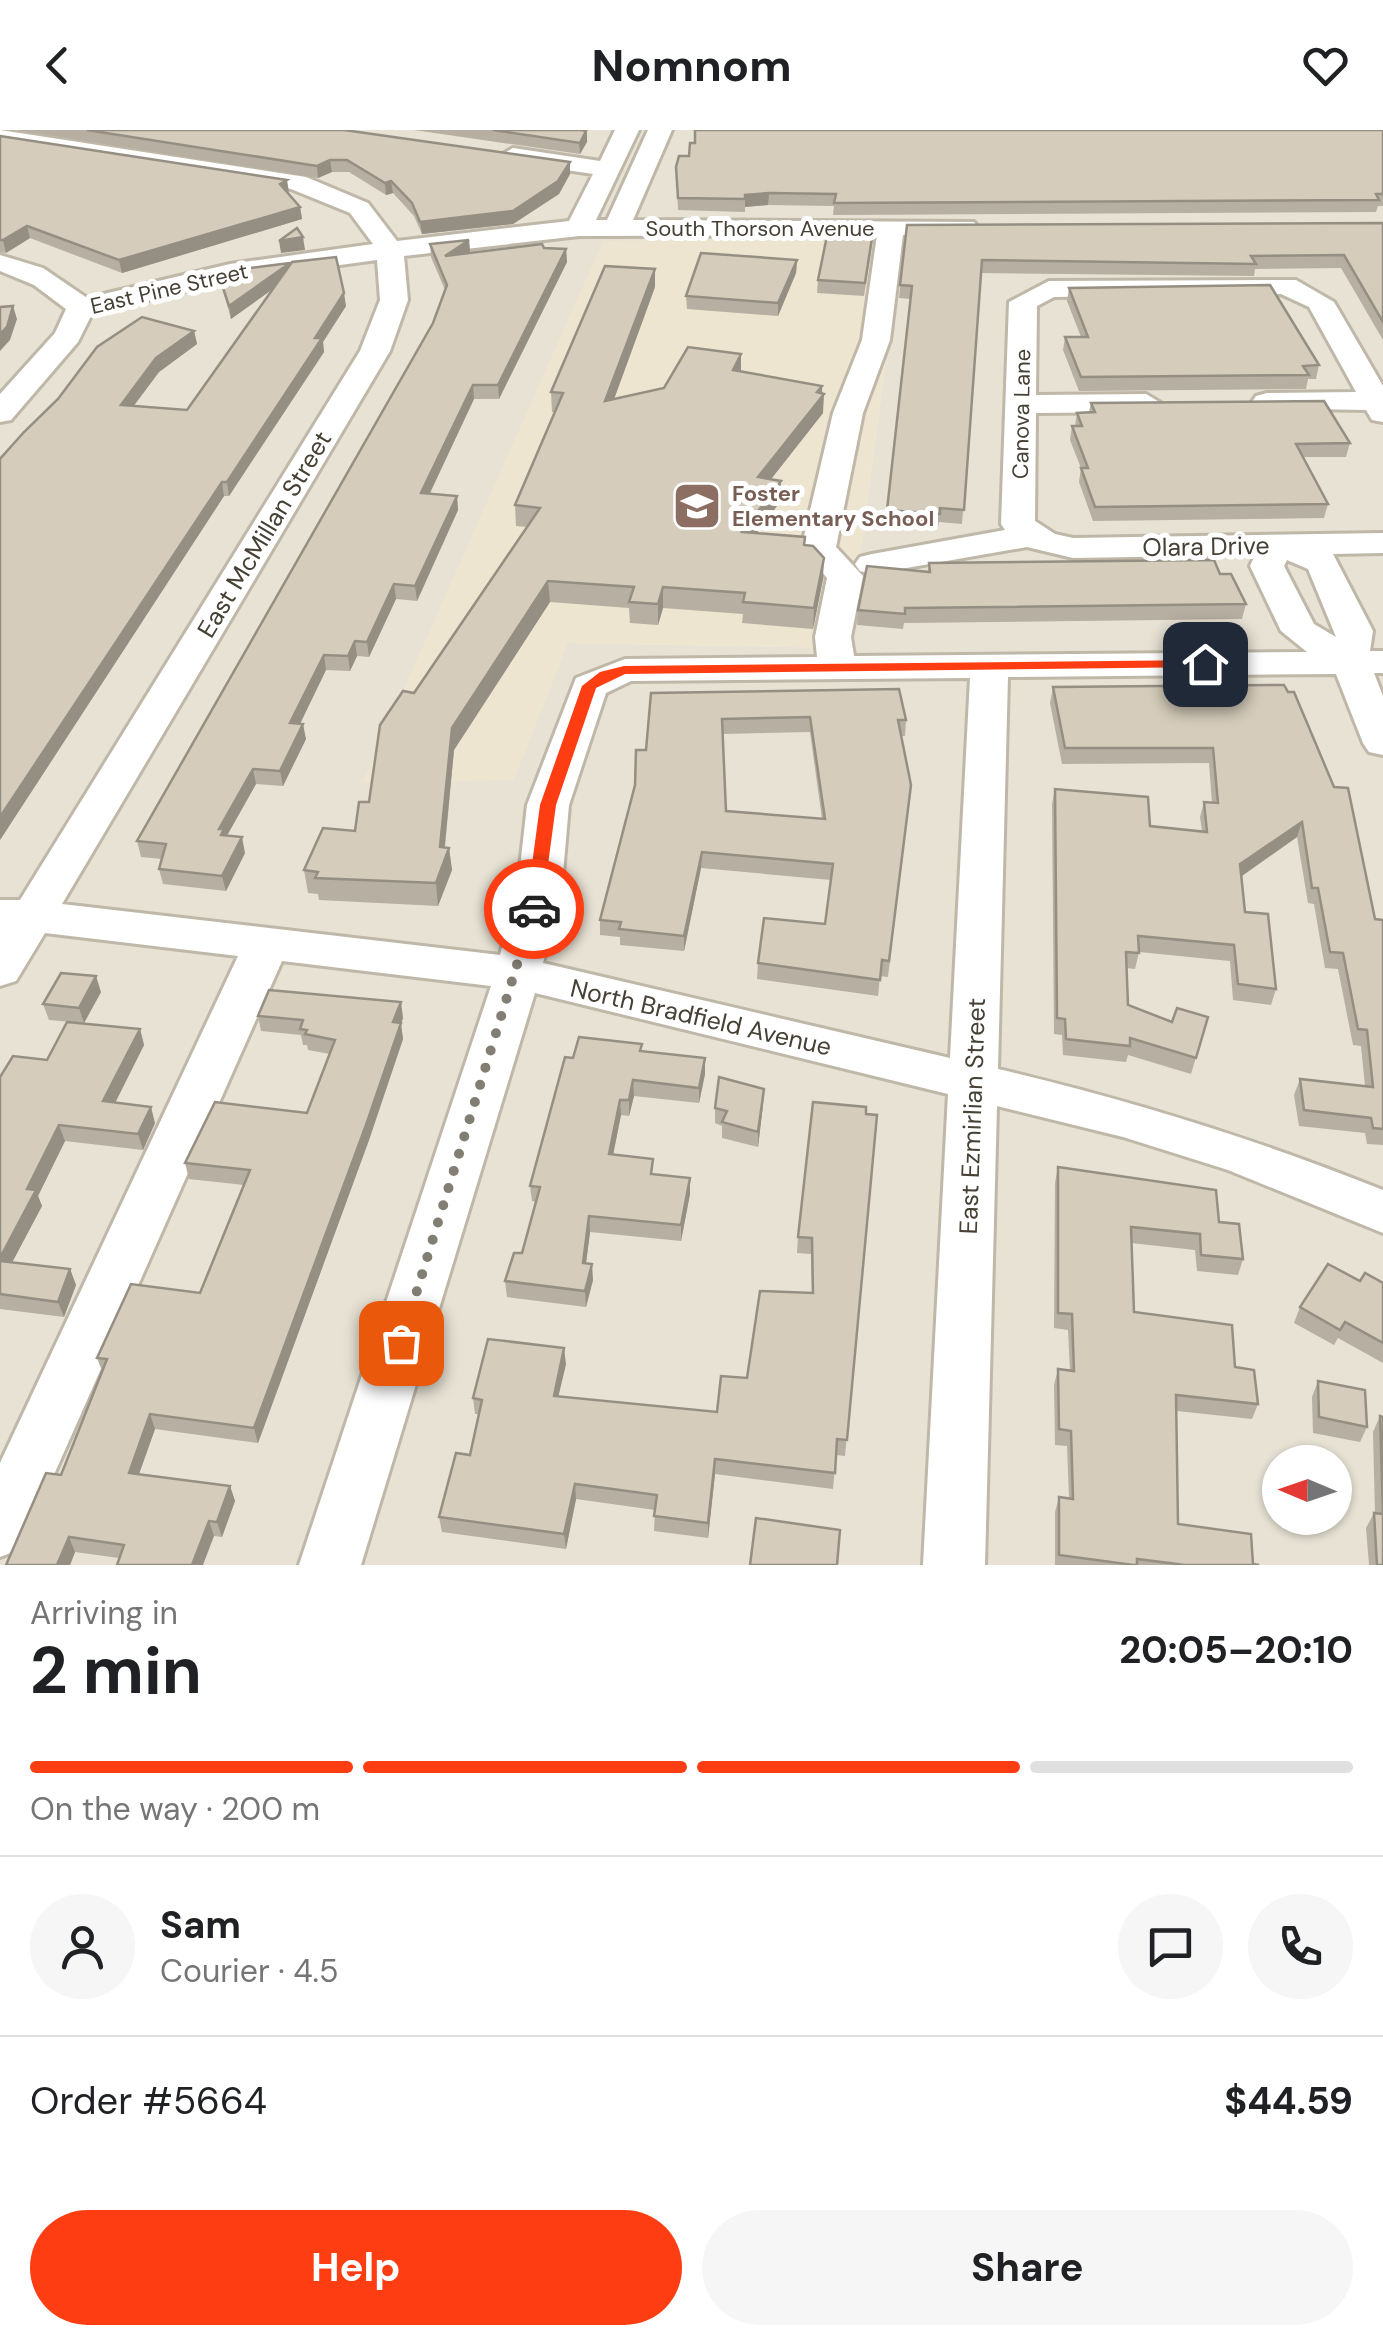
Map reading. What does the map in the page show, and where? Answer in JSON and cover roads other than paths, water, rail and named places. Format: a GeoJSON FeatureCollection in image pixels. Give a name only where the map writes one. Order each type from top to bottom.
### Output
{"type":"FeatureCollection","features":[{"type":"Feature","properties":{"kind":"street"},"geometry":{"type":"LineString","coordinates":[[580,228],[627,130]]}},
{"type":"Feature","properties":{"kind":"street"},"geometry":{"type":"LineString","coordinates":[[0,137],[297,182],[359,208],[390,250],[580,228],[621,218],[660,130]]}},
{"type":"Feature","properties":{"kind":"street"},"geometry":{"type":"LineString","coordinates":[[493,152],[608,169]]}},
{"type":"Feature","properties":{"kind":"street","name":"South Thorson Avenue"},"geometry":{"type":"LineString","coordinates":[[621,218],[709,229],[989,226]]}},
{"type":"Feature","properties":{"kind":"street"},"geometry":{"type":"LineString","coordinates":[[837,668],[833,638],[845,576],[818,549],[848,412],[876,340],[891,227]]}},
{"type":"Feature","properties":{"kind":"street","name":"East Pine Street"},"geometry":{"type":"LineString","coordinates":[[0,412],[68,336],[81,308],[230,272],[390,250]]}},
{"type":"Feature","properties":{"kind":"street","name":"East McMillan Street"},"geometry":{"type":"LineString","coordinates":[[0,970],[16,914],[376,351],[394,300],[390,250]]}},
{"type":"Feature","properties":{"kind":"street"},"geometry":{"type":"LineString","coordinates":[[0,263],[18,266],[56,285],[81,308]]}},
{"type":"Feature","properties":{"kind":"street","name":"Canova Lane"},"geometry":{"type":"LineString","coordinates":[[1031,536],[1018,524],[1023,302],[1049,289],[1267,284],[1304,293],[1320,302],[1380,407]]}},
{"type":"Feature","properties":{"kind":"street"},"geometry":{"type":"LineString","coordinates":[[1238,402],[1380,407]]}},
{"type":"Feature","properties":{"kind":"street"},"geometry":{"type":"LineString","coordinates":[[1021,404],[1179,403]]}},
{"type":"Feature","properties":{"kind":"street"},"geometry":{"type":"LineString","coordinates":[[872,564],[1031,536]]}},
{"type":"Feature","properties":{"kind":"street","name":"Olara Drive"},"geometry":{"type":"LineString","coordinates":[[1031,536],[1054,547],[1074,548],[1383,542]]}},
{"type":"Feature","properties":{"kind":"street"},"geometry":{"type":"LineString","coordinates":[[1366,662],[1299,632],[1268,566],[1278,544],[1322,562],[1366,662],[1383,743]]}},
{"type":"Feature","properties":{"kind":"street"},"geometry":{"type":"LineString","coordinates":[[330,1565],[518,974],[540,885],[548,805],[589,686],[605,675],[624,670],[1366,662]]}},
{"type":"Feature","properties":{"kind":"street","name":"East Ezmirlian Street"},"geometry":{"type":"LineString","coordinates":[[954,1565],[989,667]]}},
{"type":"Feature","properties":{"kind":"street","name":"North Bradfield Avenue"},"geometry":{"type":"LineString","coordinates":[[16,914],[518,974],[1124,1118],[1245,1156],[1383,1212]]}},
{"type":"Feature","properties":{"kind":"street"},"geometry":{"type":"LineString","coordinates":[[0,1529],[267,944]]}},
{"type":"Feature","properties":{"kind":"place","name":"Foster Elementary School"},"geometry":{"type":"Point","coordinates":[697,506]}}]}
